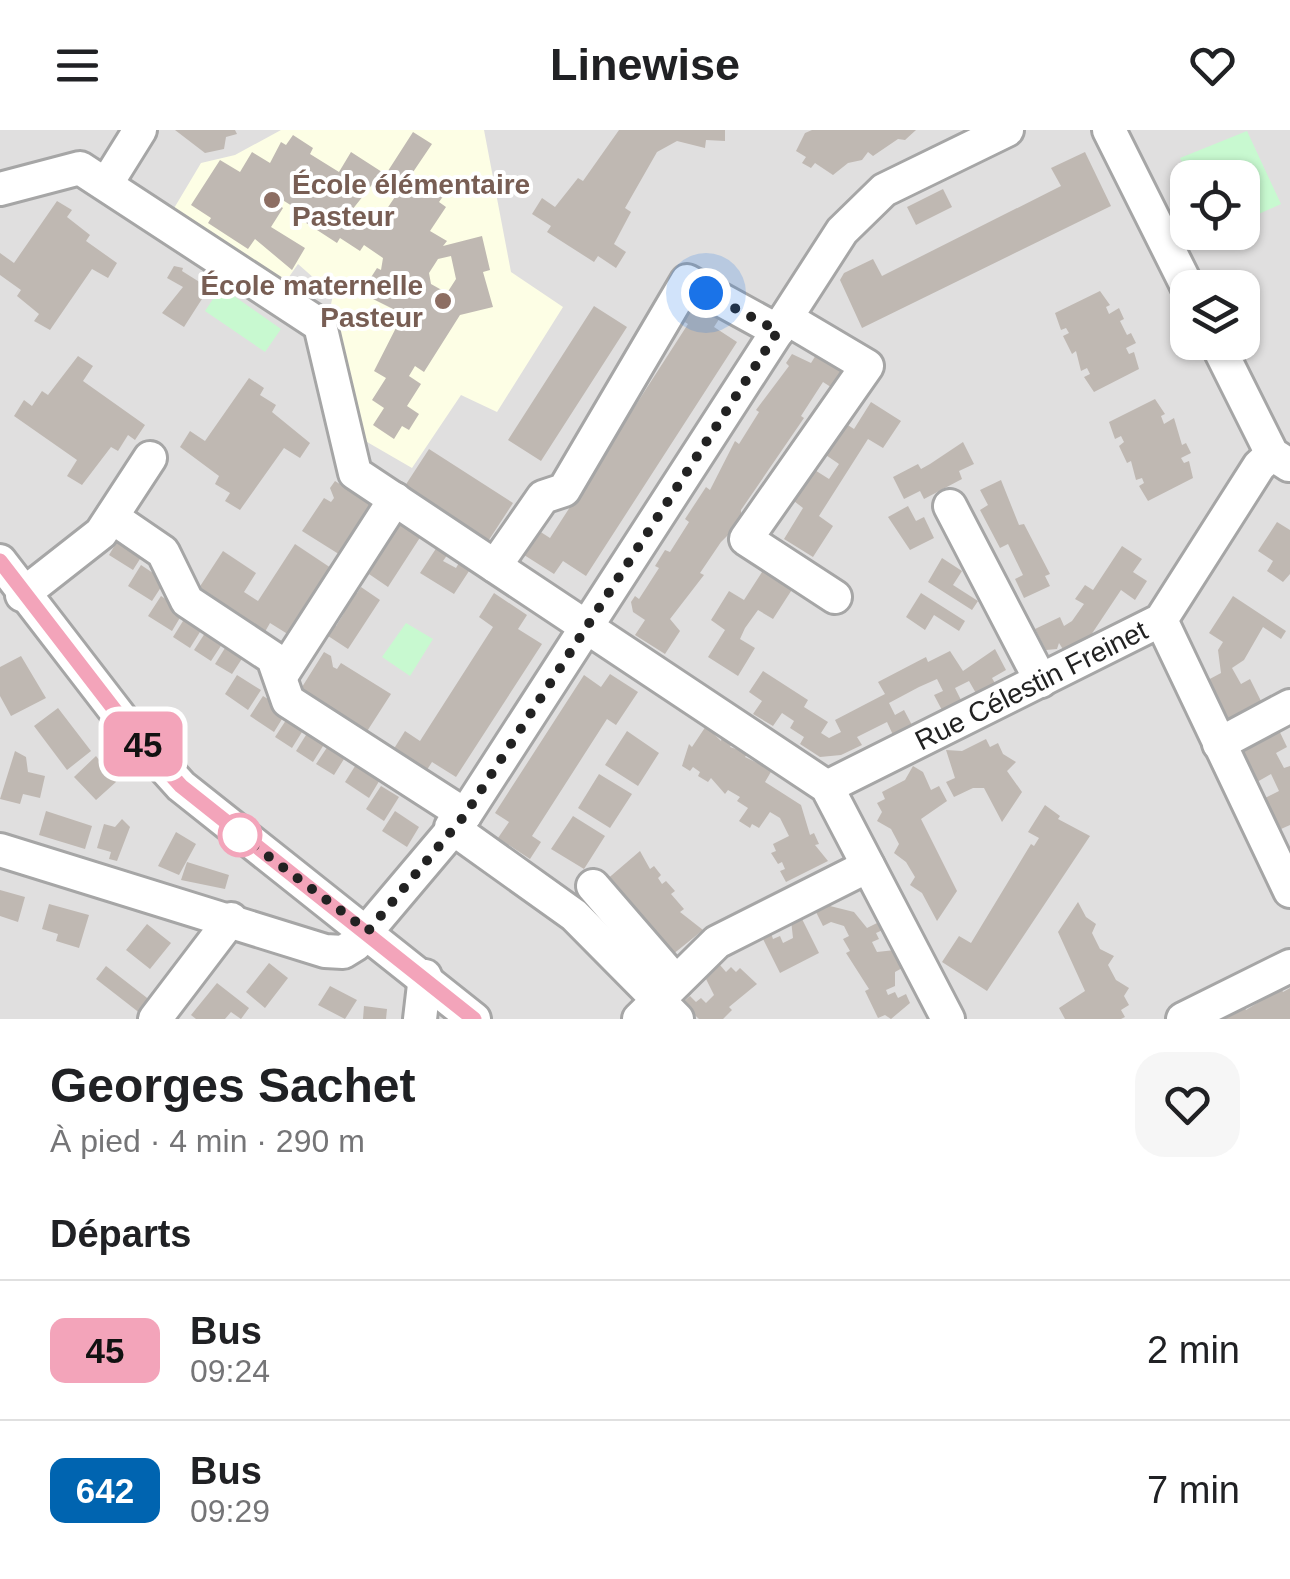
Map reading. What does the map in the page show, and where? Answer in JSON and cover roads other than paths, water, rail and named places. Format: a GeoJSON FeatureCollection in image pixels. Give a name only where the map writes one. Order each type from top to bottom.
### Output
{"type":"FeatureCollection","features":[{"type":"Feature","properties":{"kind":"street"},"geometry":{"type":"LineString","coordinates":[[108,183],[140,130]]}},
{"type":"Feature","properties":{"kind":"street"},"geometry":{"type":"LineString","coordinates":[[0,850],[325,951],[343,952],[368,931],[458,821],[861,209],[884,190],[1006,130]]}},
{"type":"Feature","properties":{"kind":"street"},"geometry":{"type":"LineString","coordinates":[[1108,130],[1179,270]]}},
{"type":"Feature","properties":{"kind":"street"},"geometry":{"type":"LineString","coordinates":[[0,190],[80,168],[320,325],[355,473],[585,630],[827,787],[948,1019]]}},
{"type":"Feature","properties":{"kind":"street"},"geometry":{"type":"LineString","coordinates":[[494,566],[543,497],[564,490],[687,280],[867,366],[746,539],[836,597]]}},
{"type":"Feature","properties":{"kind":"street"},"geometry":{"type":"LineString","coordinates":[[1226,360],[1281,460]]}},
{"type":"Feature","properties":{"kind":"street"},"geometry":{"type":"LineString","coordinates":[[22,596],[101,533],[150,458]]}},
{"type":"Feature","properties":{"kind":"street","name":"Rue Célestin Freinet"},"geometry":{"type":"LineString","coordinates":[[827,787],[1161,620],[1259,466],[1281,460]]}},
{"type":"Feature","properties":{"kind":"street"},"geometry":{"type":"LineString","coordinates":[[280,676],[395,499]]}},
{"type":"Feature","properties":{"kind":"street"},"geometry":{"type":"LineString","coordinates":[[950,506],[1041,680]]}},
{"type":"Feature","properties":{"kind":"street"},"geometry":{"type":"LineString","coordinates":[[112,517],[163,552],[187,601],[273,658],[288,701],[458,821],[574,915],[663,1004]]}},
{"type":"Feature","properties":{"kind":"street"},"geometry":{"type":"LineString","coordinates":[[0,561],[22,596],[181,786],[425,976],[474,1019]]}},
{"type":"Feature","properties":{"kind":"street"},"geometry":{"type":"LineString","coordinates":[[1161,620],[1290,892]]}},
{"type":"Feature","properties":{"kind":"street"},"geometry":{"type":"LineString","coordinates":[[1219,744],[1290,706]]}},
{"type":"Feature","properties":{"kind":"street"},"geometry":{"type":"LineString","coordinates":[[663,1004],[717,942],[868,866]]}},
{"type":"Feature","properties":{"kind":"street"},"geometry":{"type":"LineString","coordinates":[[592,886],[663,1004]]}},
{"type":"Feature","properties":{"kind":"street"},"geometry":{"type":"LineString","coordinates":[[155,1019],[230,920]]}},
{"type":"Feature","properties":{"kind":"street"},"geometry":{"type":"LineString","coordinates":[[1183,1019],[1290,966]]}},
{"type":"Feature","properties":{"kind":"street"},"geometry":{"type":"LineString","coordinates":[[420,1019],[425,976]]}},
{"type":"Feature","properties":{"kind":"place","name":"École élémentaire Pasteur"},"geometry":{"type":"Point","coordinates":[272,200]}},
{"type":"Feature","properties":{"kind":"place","name":"École maternelle Pasteur"},"geometry":{"type":"Point","coordinates":[443,301]}}]}
